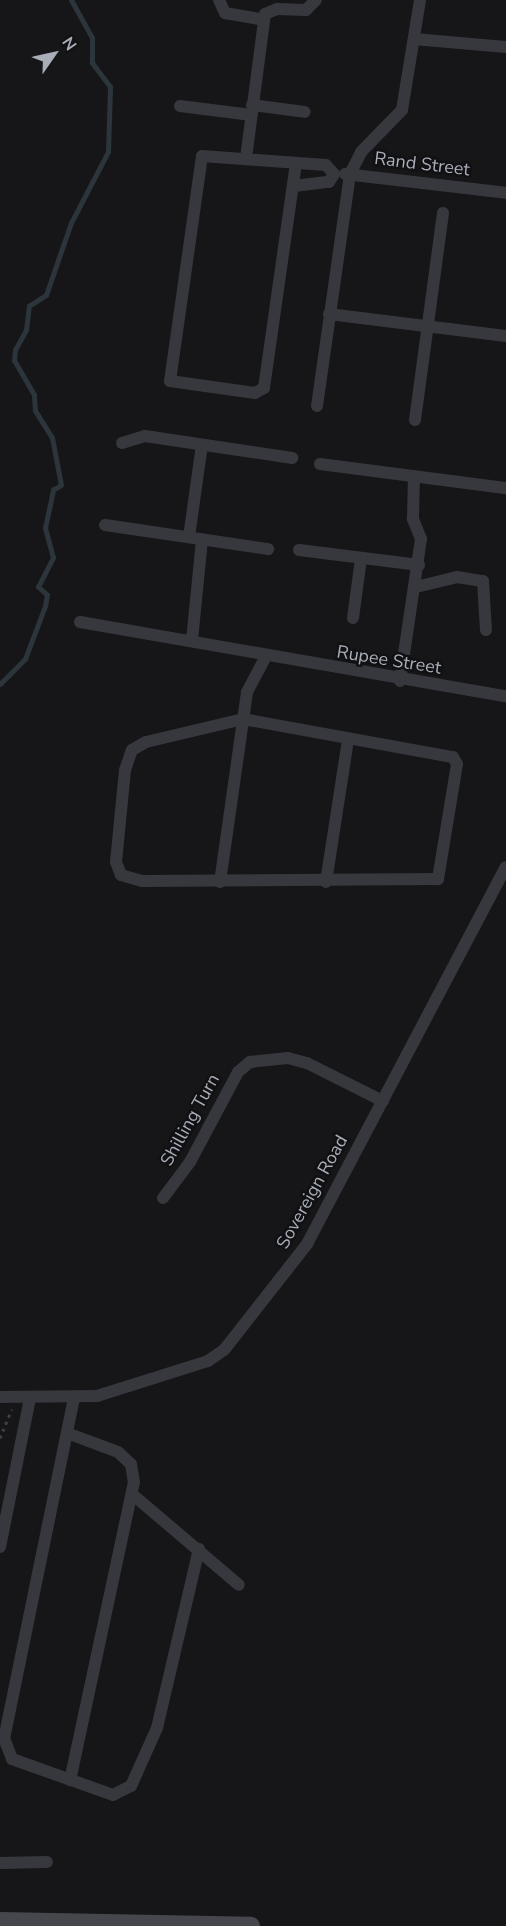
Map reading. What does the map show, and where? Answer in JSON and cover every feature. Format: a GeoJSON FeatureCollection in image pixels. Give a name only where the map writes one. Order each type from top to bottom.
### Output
{"type":"FeatureCollection","features":[{"type":"Feature","properties":{"kind":"main road"},"geometry":{"type":"LineString","coordinates":[[0,1921],[251,1926]]}},
{"type":"Feature","properties":{"kind":"street"},"geometry":{"type":"LineString","coordinates":[[219,0],[225,13],[263,20]]}},
{"type":"Feature","properties":{"kind":"street"},"geometry":{"type":"LineString","coordinates":[[246,158],[263,20],[270,10],[306,10],[315,0]]}},
{"type":"Feature","properties":{"kind":"street"},"geometry":{"type":"LineString","coordinates":[[317,406],[350,174],[361,152],[402,111],[420,0]]}},
{"type":"Feature","properties":{"kind":"street"},"geometry":{"type":"LineString","coordinates":[[414,39],[506,47]]}},
{"type":"Feature","properties":{"kind":"street"},"geometry":{"type":"LineString","coordinates":[[180,106],[305,112]]}},
{"type":"Feature","properties":{"kind":"street"},"geometry":{"type":"LineString","coordinates":[[294,186],[329,182],[334,174],[326,165],[208,154],[199,162],[170,381],[255,393],[264,388],[296,164]]}},
{"type":"Feature","properties":{"kind":"street","name":"Rand Street"},"geometry":{"type":"LineString","coordinates":[[334,174],[506,193]]}},
{"type":"Feature","properties":{"kind":"street"},"geometry":{"type":"LineString","coordinates":[[415,420],[442,213]]}},
{"type":"Feature","properties":{"kind":"street"},"geometry":{"type":"LineString","coordinates":[[329,314],[506,336]]}},
{"type":"Feature","properties":{"kind":"street"},"geometry":{"type":"LineString","coordinates":[[122,443],[145,436],[292,458]]}},
{"type":"Feature","properties":{"kind":"street"},"geometry":{"type":"LineString","coordinates":[[189,537],[202,445]]}},
{"type":"Feature","properties":{"kind":"street"},"geometry":{"type":"LineString","coordinates":[[320,464],[506,488]]}},
{"type":"Feature","properties":{"kind":"street"},"geometry":{"type":"LineString","coordinates":[[400,681],[419,565],[414,476]]}},
{"type":"Feature","properties":{"kind":"street"},"geometry":{"type":"LineString","coordinates":[[105,525],[268,549]]}},
{"type":"Feature","properties":{"kind":"street"},"geometry":{"type":"LineString","coordinates":[[192,640],[202,539]]}},
{"type":"Feature","properties":{"kind":"street"},"geometry":{"type":"LineString","coordinates":[[299,550],[419,565]]}},
{"type":"Feature","properties":{"kind":"street"},"geometry":{"type":"LineString","coordinates":[[353,618],[361,559]]}},
{"type":"Feature","properties":{"kind":"street"},"geometry":{"type":"LineString","coordinates":[[416,587],[457,577],[483,581],[486,630]]}},
{"type":"Feature","properties":{"kind":"street","name":"Rupee Street"},"geometry":{"type":"LineString","coordinates":[[80,622],[192,640],[266,657],[400,681],[506,696]]}},
{"type":"Feature","properties":{"kind":"street"},"geometry":{"type":"LineString","coordinates":[[220,882],[247,692],[266,657]]}},
{"type":"Feature","properties":{"kind":"street"},"geometry":{"type":"LineString","coordinates":[[243,719],[348,740],[453,757],[442,871],[433,882],[142,882],[121,875],[116,862],[125,770],[138,745],[243,719]]}},
{"type":"Feature","properties":{"kind":"street"},"geometry":{"type":"LineString","coordinates":[[326,882],[348,740]]}},
{"type":"Feature","properties":{"kind":"street","name":"Sovereign Road"},"geometry":{"type":"LineString","coordinates":[[0,1397],[74,1398],[136,1385],[208,1361],[224,1350],[307,1244],[506,867]]}},
{"type":"Feature","properties":{"kind":"street","name":"Shilling Turn"},"geometry":{"type":"LineString","coordinates":[[164,1198],[190,1162],[234,1079],[250,1062],[288,1058],[307,1063],[383,1101]]}},
{"type":"Feature","properties":{"kind":"street"},"geometry":{"type":"LineString","coordinates":[[0,1547],[30,1398]]}},
{"type":"Feature","properties":{"kind":"street"},"geometry":{"type":"LineString","coordinates":[[74,1398],[4,1738],[8,1754],[18,1764],[113,1795],[132,1786],[157,1728],[199,1549]]}},
{"type":"Feature","properties":{"kind":"street"},"geometry":{"type":"LineString","coordinates":[[67,1433],[126,1459],[134,1473],[132,1494],[70,1780]]}},
{"type":"Feature","properties":{"kind":"street"},"geometry":{"type":"LineString","coordinates":[[132,1494],[239,1585]]}},
{"type":"Feature","properties":{"kind":"street"},"geometry":{"type":"LineString","coordinates":[[0,1863],[47,1862]]}},
{"type":"Feature","properties":{"kind":"path"},"geometry":{"type":"LineString","coordinates":[[0,1438],[15,1398]]}},
{"type":"Feature","properties":{"kind":"waterway"},"geometry":{"type":"LineString","coordinates":[[0,684],[25,659],[45,606],[47,595],[38,587],[53,558],[45,528],[53,490],[61,485],[52,438],[35,411],[34,395],[14,361],[15,350],[26,330],[29,306],[46,295],[71,223],[108,152],[110,87],[92,63],[92,38],[71,0]]}}]}
